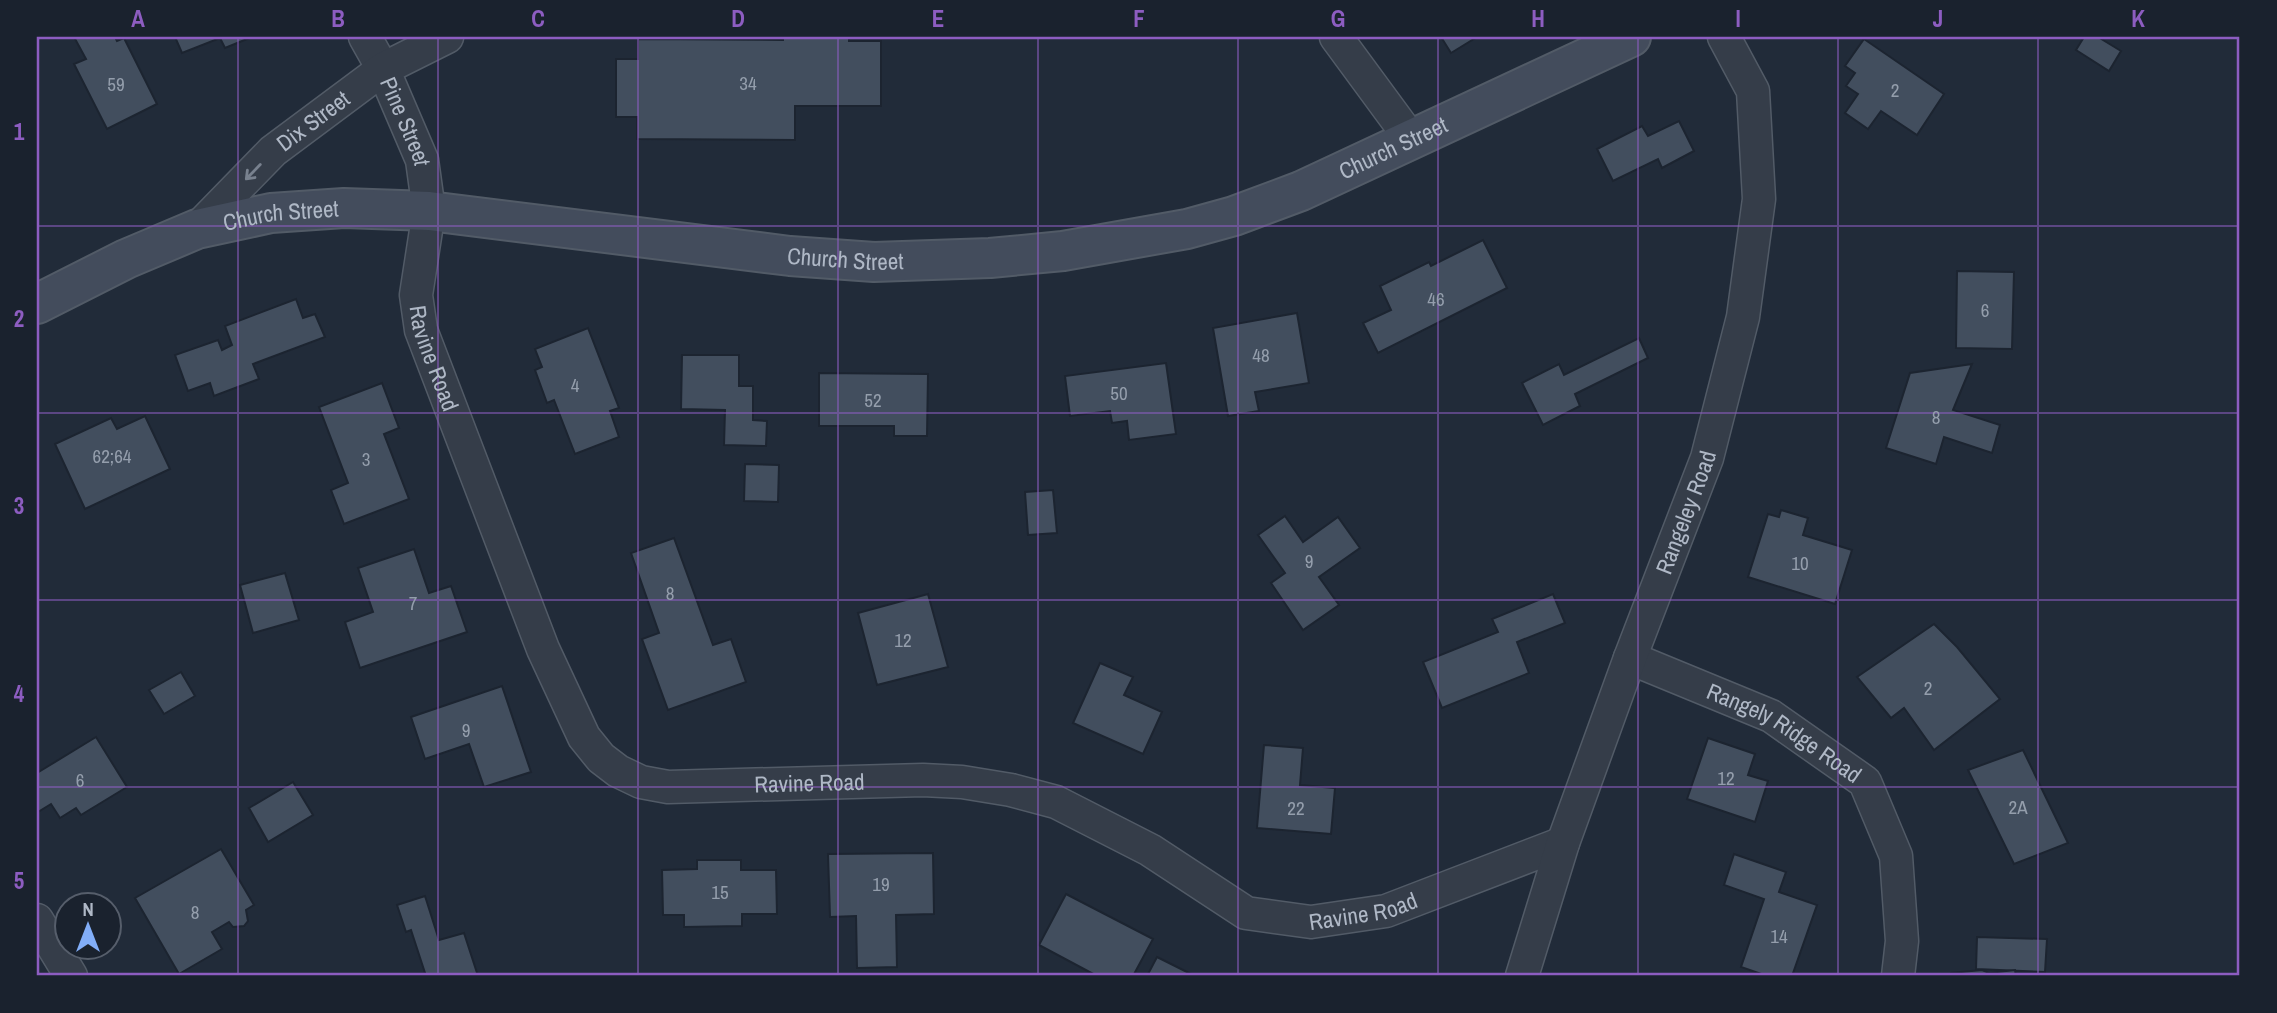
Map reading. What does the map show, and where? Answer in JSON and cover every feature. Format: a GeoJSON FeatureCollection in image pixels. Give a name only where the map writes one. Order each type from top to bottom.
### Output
{"type":"FeatureCollection","features":[{"type":"Feature","properties":{"kind":"main road","name":"Church Street"},"geometry":{"type":"LineString","coordinates":[[37,304],[126,259],[197,229],[271,213],[312,209],[429,211],[790,256],[874,262],[990,258],[1063,251],[1187,229],[1234,216],[1301,191],[1631,37]]}},
{"type":"Feature","properties":{"kind":"street","name":"Pine Street"},"geometry":{"type":"LineString","coordinates":[[365,37],[383,69],[422,160],[429,211]]}},
{"type":"Feature","properties":{"kind":"street","name":"Dix Street"},"geometry":{"type":"LineString","coordinates":[[197,229],[273,151],[383,69],[447,37]]}},
{"type":"Feature","properties":{"kind":"street"},"geometry":{"type":"LineString","coordinates":[[1336,37],[1411,139]]}},
{"type":"Feature","properties":{"kind":"street","name":"Rangeley Road"},"geometry":{"type":"LineString","coordinates":[[1522,976],[1563,843],[1629,658],[1707,458],[1743,317],[1759,199],[1753,91],[1724,37]]}},
{"type":"Feature","properties":{"kind":"street","name":"Ravine Road"},"geometry":{"type":"LineString","coordinates":[[429,211],[416,295],[421,330],[543,649],[584,737],[601,758],[618,771],[641,782],[668,787],[923,780],[962,782],[1011,790],[1056,802],[1150,850],[1246,913],[1311,922],[1386,911],[1563,843]]}},
{"type":"Feature","properties":{"kind":"street","name":"Rangely Ridge Road"},"geometry":{"type":"LineString","coordinates":[[1629,658],[1771,716],[1865,782],[1896,856],[1902,941],[1898,976]]}},
{"type":"Feature","properties":{"kind":"street"},"geometry":{"type":"LineString","coordinates":[[37,919],[71,976]]}},
{"type":"Feature","properties":{"kind":"building"},"geometry":{"type":"Polygon","coordinates":[[[74,37],[115,37],[117,41],[124,38],[157,104],[107,129],[74,64],[86,59],[74,37]]]}},
{"type":"Feature","properties":{"kind":"building"},"geometry":{"type":"Polygon","coordinates":[[[175,37],[252,37],[225,48],[220,38],[182,53],[175,37]]]}},
{"type":"Feature","properties":{"kind":"building"},"geometry":{"type":"Polygon","coordinates":[[[783,37],[849,37],[849,41],[881,41],[881,106],[795,106],[795,140],[637,139],[637,117],[616,117],[616,59],[638,59],[638,39],[783,40],[783,37]]]}},
{"type":"Feature","properties":{"kind":"building"},"geometry":{"type":"Polygon","coordinates":[[[1441,37],[1477,37],[1451,53],[1441,37]]]}},
{"type":"Feature","properties":{"kind":"building"},"geometry":{"type":"Polygon","coordinates":[[[2084,37],[2098,37],[2121,51],[2109,71],[2076,50],[2084,37]]]}},
{"type":"Feature","properties":{"kind":"building"},"geometry":{"type":"Polygon","coordinates":[[[1864,39],[1944,94],[1917,135],[1881,111],[1868,129],[1845,113],[1858,94],[1846,86],[1855,73],[1845,66],[1864,39]]]}},
{"type":"Feature","properties":{"kind":"building"},"geometry":{"type":"Polygon","coordinates":[[[1679,121],[1694,151],[1662,168],[1658,159],[1613,181],[1597,149],[1642,126],[1648,136],[1679,121]]]}},
{"type":"Feature","properties":{"kind":"building"},"geometry":{"type":"Polygon","coordinates":[[[1483,240],[1507,288],[1378,353],[1363,323],[1391,310],[1380,286],[1429,262],[1431,266],[1483,240]]]}},
{"type":"Feature","properties":{"kind":"building"},"geometry":{"type":"Polygon","coordinates":[[[1957,271],[2014,272],[2012,349],[1956,348],[1957,271]]]}},
{"type":"Feature","properties":{"kind":"building"},"geometry":{"type":"Polygon","coordinates":[[[296,299],[303,318],[315,314],[325,337],[253,364],[259,379],[214,396],[210,383],[188,391],[175,355],[218,340],[222,350],[232,345],[225,326],[296,299]]]}},
{"type":"Feature","properties":{"kind":"building"},"geometry":{"type":"Polygon","coordinates":[[[1297,313],[1309,383],[1255,392],[1259,411],[1228,416],[1213,328],[1297,313]]]}},
{"type":"Feature","properties":{"kind":"building"},"geometry":{"type":"Polygon","coordinates":[[[588,328],[619,408],[610,411],[619,437],[575,454],[554,400],[547,403],[535,370],[542,367],[535,349],[588,328]]]}},
{"type":"Feature","properties":{"kind":"building"},"geometry":{"type":"Polygon","coordinates":[[[1639,338],[1648,358],[1575,394],[1580,406],[1543,425],[1522,383],[1559,364],[1564,375],[1639,338]]]}},
{"type":"Feature","properties":{"kind":"building"},"geometry":{"type":"Polygon","coordinates":[[[682,355],[739,355],[739,386],[753,386],[753,420],[767,421],[766,446],[724,445],[725,410],[681,409],[682,355]]]}},
{"type":"Feature","properties":{"kind":"building"},"geometry":{"type":"Polygon","coordinates":[[[1166,363],[1176,434],[1129,440],[1127,421],[1112,423],[1110,411],[1070,416],[1065,376],[1166,363]]]}},
{"type":"Feature","properties":{"kind":"building"},"geometry":{"type":"Polygon","coordinates":[[[1972,364],[1953,410],[2000,425],[1992,453],[1944,437],[1936,464],[1886,448],[1910,373],[1972,364]]]}},
{"type":"Feature","properties":{"kind":"building"},"geometry":{"type":"Polygon","coordinates":[[[819,373],[928,374],[927,436],[894,436],[894,426],[819,426],[819,373]]]}},
{"type":"Feature","properties":{"kind":"building"},"geometry":{"type":"Polygon","coordinates":[[[382,383],[399,428],[384,434],[409,499],[344,524],[331,490],[348,483],[319,407],[382,383]]]}},
{"type":"Feature","properties":{"kind":"building"},"geometry":{"type":"Polygon","coordinates":[[[145,416],[170,469],[85,509],[55,444],[111,418],[117,429],[145,416]]]}},
{"type":"Feature","properties":{"kind":"building"},"geometry":{"type":"Polygon","coordinates":[[[745,464],[779,465],[778,502],[744,501],[745,464]]]}},
{"type":"Feature","properties":{"kind":"building"},"geometry":{"type":"Polygon","coordinates":[[[1053,490],[1057,533],[1028,535],[1025,492],[1053,490]]]}},
{"type":"Feature","properties":{"kind":"building"},"geometry":{"type":"Polygon","coordinates":[[[1781,510],[1808,518],[1803,535],[1852,550],[1835,604],[1748,577],[1768,514],[1779,517],[1781,510]]]}},
{"type":"Feature","properties":{"kind":"building"},"geometry":{"type":"Polygon","coordinates":[[[1285,516],[1303,542],[1338,517],[1360,548],[1319,577],[1339,605],[1303,630],[1271,583],[1285,573],[1258,535],[1285,516]]]}},
{"type":"Feature","properties":{"kind":"building"},"geometry":{"type":"Polygon","coordinates":[[[674,538],[713,645],[731,639],[746,682],[668,710],[642,639],[659,633],[631,553],[674,538]]]}},
{"type":"Feature","properties":{"kind":"building"},"geometry":{"type":"Polygon","coordinates":[[[414,549],[429,593],[451,586],[467,632],[360,668],[345,622],[373,612],[358,568],[414,549]]]}},
{"type":"Feature","properties":{"kind":"building"},"geometry":{"type":"Polygon","coordinates":[[[285,573],[299,620],[253,633],[240,585],[285,573]]]}},
{"type":"Feature","properties":{"kind":"building"},"geometry":{"type":"Polygon","coordinates":[[[928,594],[948,667],[877,685],[858,613],[928,594]]]}},
{"type":"Feature","properties":{"kind":"building"},"geometry":{"type":"Polygon","coordinates":[[[1553,594],[1565,623],[1517,642],[1529,673],[1442,708],[1423,662],[1498,632],[1492,619],[1553,594]]]}},
{"type":"Feature","properties":{"kind":"building"},"geometry":{"type":"Polygon","coordinates":[[[1934,624],[2000,699],[1934,750],[1904,708],[1891,718],[1857,677],[1934,624]]]}},
{"type":"Feature","properties":{"kind":"building"},"geometry":{"type":"Polygon","coordinates":[[[1100,663],[1133,677],[1124,695],[1162,712],[1143,754],[1073,723],[1100,663]]]}},
{"type":"Feature","properties":{"kind":"building"},"geometry":{"type":"Polygon","coordinates":[[[181,672],[195,696],[164,714],[149,690],[181,672]]]}},
{"type":"Feature","properties":{"kind":"building"},"geometry":{"type":"Polygon","coordinates":[[[502,686],[531,772],[484,787],[469,744],[425,759],[411,717],[502,686]]]}},
{"type":"Feature","properties":{"kind":"building"},"geometry":{"type":"Polygon","coordinates":[[[96,737],[127,787],[81,815],[76,808],[60,818],[51,804],[38,812],[37,773],[96,737]]]}},
{"type":"Feature","properties":{"kind":"building"},"geometry":{"type":"Polygon","coordinates":[[[1708,738],[1755,754],[1748,775],[1768,781],[1755,822],[1687,799],[1708,738]]]}},
{"type":"Feature","properties":{"kind":"building"},"geometry":{"type":"Polygon","coordinates":[[[1264,745],[1303,748],[1300,785],[1335,788],[1331,834],[1257,828],[1264,745]]]}},
{"type":"Feature","properties":{"kind":"building"},"geometry":{"type":"Polygon","coordinates":[[[2023,750],[2068,843],[2014,864],[1968,770],[2023,750]]]}},
{"type":"Feature","properties":{"kind":"building"},"geometry":{"type":"Polygon","coordinates":[[[293,782],[313,815],[268,842],[249,808],[293,782]]]}},
{"type":"Feature","properties":{"kind":"building"},"geometry":{"type":"Polygon","coordinates":[[[221,849],[254,905],[246,910],[248,921],[244,926],[233,927],[229,922],[212,932],[222,949],[179,974],[135,898],[221,849]]]}},
{"type":"Feature","properties":{"kind":"building"},"geometry":{"type":"Polygon","coordinates":[[[933,853],[934,914],[896,915],[897,967],[857,968],[856,916],[830,917],[828,854],[933,853]]]}},
{"type":"Feature","properties":{"kind":"building"},"geometry":{"type":"Polygon","coordinates":[[[1734,854],[1786,872],[1779,892],[1817,905],[1792,976],[1767,976],[1741,967],[1764,899],[1724,885],[1734,854]]]}},
{"type":"Feature","properties":{"kind":"building"},"geometry":{"type":"Polygon","coordinates":[[[697,860],[741,860],[741,870],[776,870],[777,914],[742,914],[742,926],[684,927],[684,915],[663,915],[662,870],[697,869],[697,860]]]}},
{"type":"Feature","properties":{"kind":"building"},"geometry":{"type":"Polygon","coordinates":[[[1066,894],[1153,939],[1133,976],[1097,976],[1039,945],[1066,894]]]}},
{"type":"Feature","properties":{"kind":"building"},"geometry":{"type":"Polygon","coordinates":[[[425,896],[439,940],[464,933],[478,976],[426,976],[411,930],[406,932],[397,905],[425,896]]]}},
{"type":"Feature","properties":{"kind":"building"},"geometry":{"type":"Polygon","coordinates":[[[1977,937],[2047,939],[2045,972],[1976,969],[1977,937]]]}},
{"type":"Feature","properties":{"kind":"building"},"geometry":{"type":"Polygon","coordinates":[[[1157,957],[1195,976],[1147,976],[1157,957]]]}},
{"type":"Feature","properties":{"kind":"building"},"geometry":{"type":"Polygon","coordinates":[[[1982,970],[1989,973],[2015,970],[2016,976],[1951,976],[1951,973],[1982,970]]]}}]}
